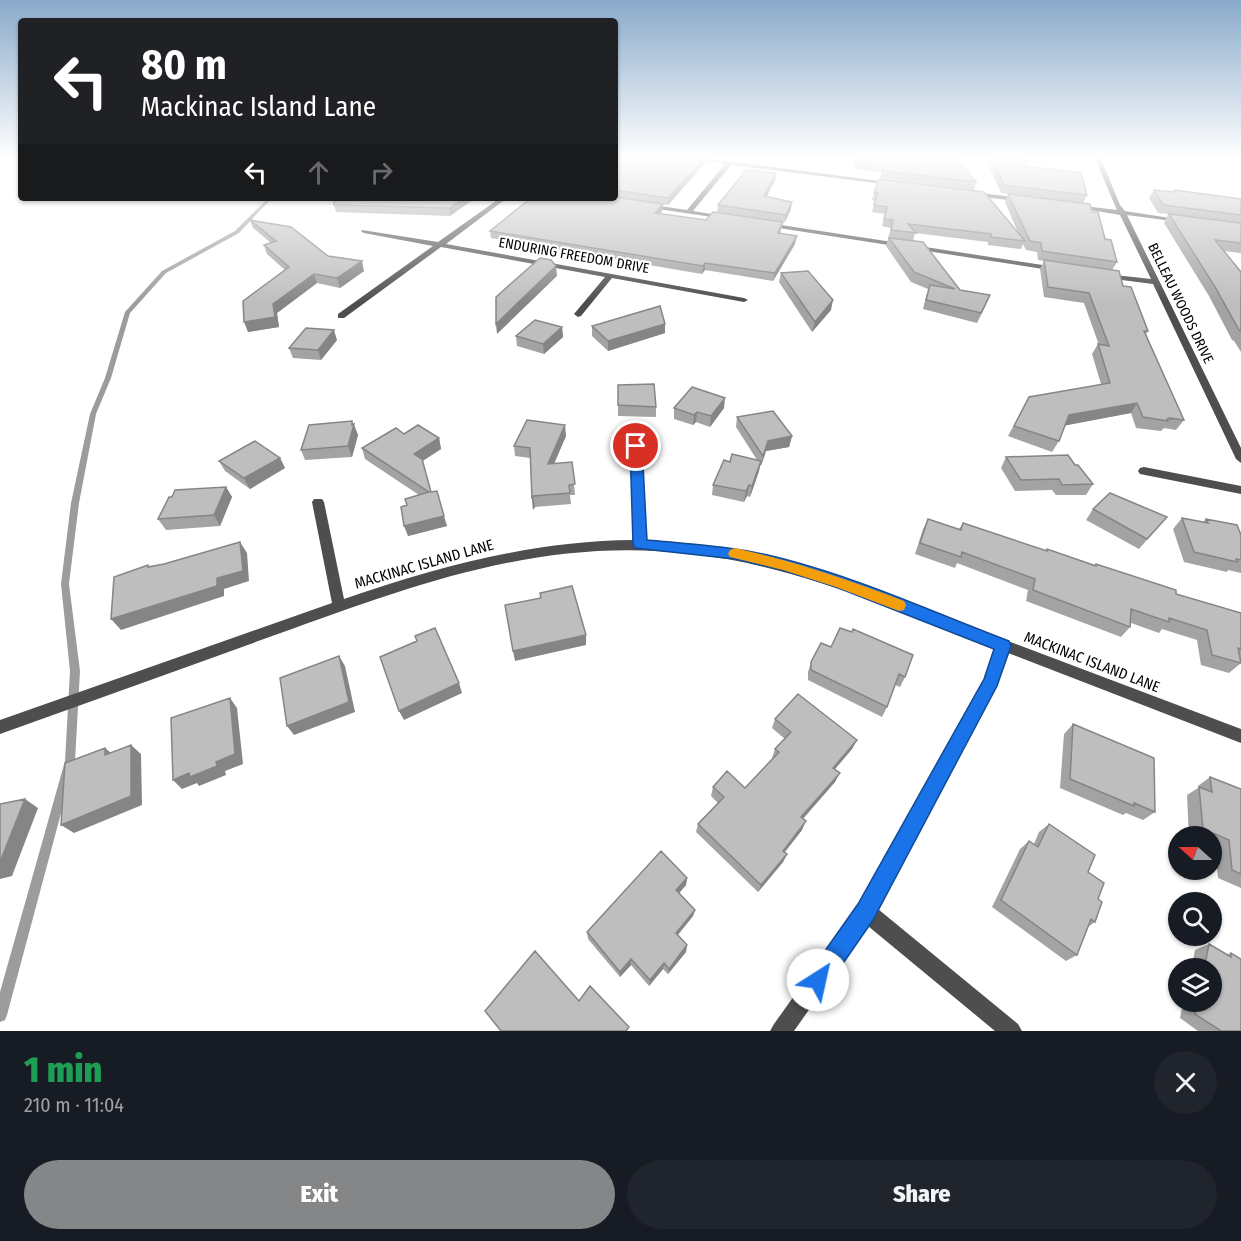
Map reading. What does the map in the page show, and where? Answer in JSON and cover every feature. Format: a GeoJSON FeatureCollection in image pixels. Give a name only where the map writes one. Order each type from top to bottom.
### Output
{"type":"FeatureCollection","features":[{"type":"Feature","properties":{"kind":"street"},"geometry":{"type":"LineString","coordinates":[[341,316],[491,207]]}},
{"type":"Feature","properties":{"kind":"street"},"geometry":{"type":"LineString","coordinates":[[656,207],[735,220]]}},
{"type":"Feature","properties":{"kind":"street"},"geometry":{"type":"LineString","coordinates":[[689,212],[693,207]]}},
{"type":"Feature","properties":{"kind":"street"},"geometry":{"type":"LineString","coordinates":[[1074,207],[1187,221]]}},
{"type":"Feature","properties":{"kind":"street","name":"BELLEAU WOODS DRIVE"},"geometry":{"type":"LineString","coordinates":[[1118,207],[1123,213],[1241,459]]}},
{"type":"Feature","properties":{"kind":"street"},"geometry":{"type":"LineString","coordinates":[[759,223],[1065,270]]}},
{"type":"Feature","properties":{"kind":"street","name":"ENDURING FREEDOM DRIVE"},"geometry":{"type":"LineString","coordinates":[[364,231],[744,300]]}},
{"type":"Feature","properties":{"kind":"street"},"geometry":{"type":"LineString","coordinates":[[1099,274],[1155,282]]}},
{"type":"Feature","properties":{"kind":"street"},"geometry":{"type":"LineString","coordinates":[[578,314],[610,276]]}},
{"type":"Feature","properties":{"kind":"street"},"geometry":{"type":"LineString","coordinates":[[636,446],[640,544]]}},
{"type":"Feature","properties":{"kind":"street"},"geometry":{"type":"LineString","coordinates":[[1144,471],[1241,490]]}},
{"type":"Feature","properties":{"kind":"street"},"geometry":{"type":"LineString","coordinates":[[318,502],[339,606]]}},
{"type":"Feature","properties":{"kind":"street","name":"MACKINAC ISLAND LANE"},"geometry":{"type":"LineString","coordinates":[[0,727],[339,606],[482,562],[570,548],[640,544],[735,554],[784,564],[842,583],[1241,736]]}},
{"type":"Feature","properties":{"kind":"street"},"geometry":{"type":"LineString","coordinates":[[781,1031],[866,912],[991,681],[1003,646]]}},
{"type":"Feature","properties":{"kind":"street"},"geometry":{"type":"LineString","coordinates":[[866,912],[1011,1031]]}},
{"type":"Feature","properties":{"kind":"building"},"geometry":{"type":"Polygon","coordinates":[[[520,207],[660,207],[655,213],[706,220],[713,212],[783,222],[778,233],[797,236],[775,273],[705,263],[703,266],[490,231],[520,207]]]}},
{"type":"Feature","properties":{"kind":"building"},"geometry":{"type":"Polygon","coordinates":[[[732,207],[790,207],[786,215],[732,207]]]}},
{"type":"Feature","properties":{"kind":"building"},"geometry":{"type":"Polygon","coordinates":[[[887,207],[997,207],[1025,241],[991,237],[991,234],[908,224],[916,233],[891,230],[893,220],[884,219],[887,207]]]}},
{"type":"Feature","properties":{"kind":"building"},"geometry":{"type":"Polygon","coordinates":[[[1014,207],[1091,207],[1092,212],[1098,212],[1105,239],[1111,240],[1117,262],[1042,251],[1041,243],[1030,241],[1014,207]]]}},
{"type":"Feature","properties":{"kind":"building"},"geometry":{"type":"Polygon","coordinates":[[[1179,207],[1241,207],[1241,215],[1179,207]]]}},
{"type":"Feature","properties":{"kind":"building"},"geometry":{"type":"Polygon","coordinates":[[[1169,214],[1241,223],[1241,243],[1215,240],[1241,272],[1241,331],[1239,330],[1169,214]]]}},
{"type":"Feature","properties":{"kind":"building"},"geometry":{"type":"Polygon","coordinates":[[[250,220],[291,227],[328,256],[362,261],[337,278],[314,274],[273,304],[275,317],[244,322],[243,301],[289,267],[264,245],[276,241],[250,220]]]}},
{"type":"Feature","properties":{"kind":"building"},"geometry":{"type":"Polygon","coordinates":[[[889,238],[923,242],[960,290],[990,295],[981,313],[926,300],[930,285],[955,289],[914,272],[889,238]]]}},
{"type":"Feature","properties":{"kind":"building"},"geometry":{"type":"Polygon","coordinates":[[[540,258],[551,260],[556,266],[496,324],[496,297],[540,258]]]}},
{"type":"Feature","properties":{"kind":"building"},"geometry":{"type":"Polygon","coordinates":[[[1044,260],[1119,271],[1123,286],[1131,287],[1148,331],[1144,331],[1184,420],[1170,418],[1167,419],[1168,421],[1143,417],[1137,403],[1069,415],[1059,441],[1014,426],[1029,397],[1110,383],[1098,344],[1109,346],[1089,293],[1048,287],[1044,260]]]}},
{"type":"Feature","properties":{"kind":"building"},"geometry":{"type":"Polygon","coordinates":[[[808,271],[833,300],[815,322],[781,273],[808,271]]]}},
{"type":"Feature","properties":{"kind":"building"},"geometry":{"type":"Polygon","coordinates":[[[660,306],[665,324],[608,341],[592,326],[660,306]]]}},
{"type":"Feature","properties":{"kind":"building"},"geometry":{"type":"Polygon","coordinates":[[[535,320],[562,327],[543,344],[516,336],[535,320]]]}},
{"type":"Feature","properties":{"kind":"building"},"geometry":{"type":"Polygon","coordinates":[[[306,328],[334,330],[318,350],[289,348],[306,328]]]}},
{"type":"Feature","properties":{"kind":"building"},"geometry":{"type":"Polygon","coordinates":[[[654,384],[656,407],[618,405],[618,385],[654,384]]]}},
{"type":"Feature","properties":{"kind":"building"},"geometry":{"type":"Polygon","coordinates":[[[692,387],[725,398],[711,416],[697,412],[694,415],[674,408],[692,387]]]}},
{"type":"Feature","properties":{"kind":"building"},"geometry":{"type":"Polygon","coordinates":[[[773,411],[792,436],[768,441],[763,456],[737,417],[773,411]]]}},
{"type":"Feature","properties":{"kind":"building"},"geometry":{"type":"Polygon","coordinates":[[[527,420],[565,425],[548,464],[572,462],[575,484],[569,485],[570,493],[533,496],[532,499],[530,448],[514,446],[527,420]]]}},
{"type":"Feature","properties":{"kind":"building"},"geometry":{"type":"Polygon","coordinates":[[[352,421],[352,425],[354,424],[348,446],[301,450],[309,425],[352,421]]]}},
{"type":"Feature","properties":{"kind":"building"},"geometry":{"type":"Polygon","coordinates":[[[418,425],[439,438],[414,454],[422,459],[431,492],[437,491],[444,516],[404,526],[401,507],[407,505],[405,499],[429,492],[362,448],[396,428],[404,434],[418,425]]]}},
{"type":"Feature","properties":{"kind":"building"},"geometry":{"type":"Polygon","coordinates":[[[255,441],[280,458],[244,478],[219,461],[255,441]]]}},
{"type":"Feature","properties":{"kind":"building"},"geometry":{"type":"Polygon","coordinates":[[[732,454],[761,461],[752,486],[749,485],[746,491],[713,485],[724,460],[730,462],[732,454]]]}},
{"type":"Feature","properties":{"kind":"building"},"geometry":{"type":"Polygon","coordinates":[[[1068,455],[1093,484],[1062,485],[1059,479],[1021,480],[1006,457],[1068,455]]]}},
{"type":"Feature","properties":{"kind":"building"},"geometry":{"type":"Polygon","coordinates":[[[226,487],[214,515],[158,519],[175,490],[226,487]]]}},
{"type":"Feature","properties":{"kind":"building"},"geometry":{"type":"Polygon","coordinates":[[[1110,493],[1167,517],[1147,539],[1093,509],[1110,493]]]}},
{"type":"Feature","properties":{"kind":"building"},"geometry":{"type":"Polygon","coordinates":[[[1182,518],[1208,523],[1206,519],[1237,525],[1241,535],[1241,560],[1236,559],[1237,562],[1194,552],[1182,518]]]}},
{"type":"Feature","properties":{"kind":"building"},"geometry":{"type":"Polygon","coordinates":[[[928,519],[961,530],[963,523],[1047,551],[1047,549],[1096,566],[1096,564],[1176,590],[1176,594],[1241,613],[1241,649],[1238,648],[1241,663],[1212,655],[1207,630],[1169,618],[1169,622],[1131,609],[1130,627],[1033,590],[1035,579],[962,552],[961,557],[920,543],[928,519]]]}},
{"type":"Feature","properties":{"kind":"building"},"geometry":{"type":"Polygon","coordinates":[[[240,542],[243,571],[217,578],[217,586],[111,619],[114,577],[148,565],[148,567],[164,564],[240,542]]]}},
{"type":"Feature","properties":{"kind":"building"},"geometry":{"type":"Polygon","coordinates":[[[572,586],[586,635],[513,651],[505,605],[541,598],[540,593],[572,586]]]}},
{"type":"Feature","properties":{"kind":"building"},"geometry":{"type":"Polygon","coordinates":[[[435,628],[459,683],[399,711],[380,657],[417,641],[415,636],[435,628]]]}},
{"type":"Feature","properties":{"kind":"building"},"geometry":{"type":"Polygon","coordinates":[[[840,628],[852,632],[853,629],[913,655],[905,677],[899,674],[887,707],[811,670],[811,662],[821,643],[831,647],[840,628]]]}},
{"type":"Feature","properties":{"kind":"building"},"geometry":{"type":"Polygon","coordinates":[[[339,656],[349,702],[287,726],[280,678],[339,656]]]}},
{"type":"Feature","properties":{"kind":"building"},"geometry":{"type":"Polygon","coordinates":[[[798,694],[857,740],[833,768],[840,773],[801,817],[806,821],[783,851],[787,854],[761,885],[698,824],[724,797],[713,787],[727,771],[745,788],[779,752],[775,749],[791,732],[775,719],[798,694]]]}},
{"type":"Feature","properties":{"kind":"building"},"geometry":{"type":"Polygon","coordinates":[[[230,698],[235,754],[216,762],[217,766],[190,777],[189,773],[173,780],[171,718],[230,698]]]}},
{"type":"Feature","properties":{"kind":"building"},"geometry":{"type":"Polygon","coordinates":[[[1073,724],[1154,758],[1155,812],[1134,803],[1134,806],[1070,779],[1073,724]]]}},
{"type":"Feature","properties":{"kind":"building"},"geometry":{"type":"Polygon","coordinates":[[[131,745],[131,796],[61,825],[65,763],[105,748],[105,755],[131,745]]]}},
{"type":"Feature","properties":{"kind":"building"},"geometry":{"type":"Polygon","coordinates":[[[1210,777],[1241,789],[1241,874],[1232,870],[1229,840],[1222,837],[1222,826],[1203,826],[1199,787],[1212,792],[1210,777]]]}},
{"type":"Feature","properties":{"kind":"building"},"geometry":{"type":"Polygon","coordinates":[[[25,799],[0,862],[0,804],[25,799]]]}},
{"type":"Feature","properties":{"kind":"building"},"geometry":{"type":"Polygon","coordinates":[[[1049,824],[1095,855],[1088,872],[1104,883],[1098,899],[1102,902],[1095,922],[1091,919],[1077,955],[1001,900],[1029,841],[1038,847],[1049,824]]]}},
{"type":"Feature","properties":{"kind":"building"},"geometry":{"type":"Polygon","coordinates":[[[661,851],[687,878],[676,890],[695,910],[676,933],[687,945],[669,969],[664,963],[650,980],[631,959],[620,972],[587,932],[661,851]]]}},
{"type":"Feature","properties":{"kind":"building"},"geometry":{"type":"Polygon","coordinates":[[[1209,946],[1212,946],[1231,957],[1231,953],[1241,959],[1241,1031],[1221,1031],[1195,1014],[1196,1012],[1222,1012],[1222,958],[1206,958],[1209,946]]]}},
{"type":"Feature","properties":{"kind":"building"},"geometry":{"type":"Polygon","coordinates":[[[535,951],[579,1001],[590,986],[629,1027],[626,1031],[501,1031],[485,1011],[535,951]]]}},
{"type":"Feature","properties":{"kind":"waterway"},"geometry":{"type":"LineString","coordinates":[[0,1015],[70,761],[75,671],[65,584],[75,503],[93,414],[108,378],[127,313],[164,272],[237,232],[261,207]]}},
{"type":"Feature","properties":{"kind":"slow traffic"},"geometry":{"type":"LineString","coordinates":[[735,554],[784,564],[899,605]]}},
{"type":"Feature","properties":{"kind":"route"},"geometry":{"type":"LineString","coordinates":[[636,446],[640,544],[735,554],[784,564],[842,583],[1003,646],[991,681],[866,912],[818,980]]}}]}
